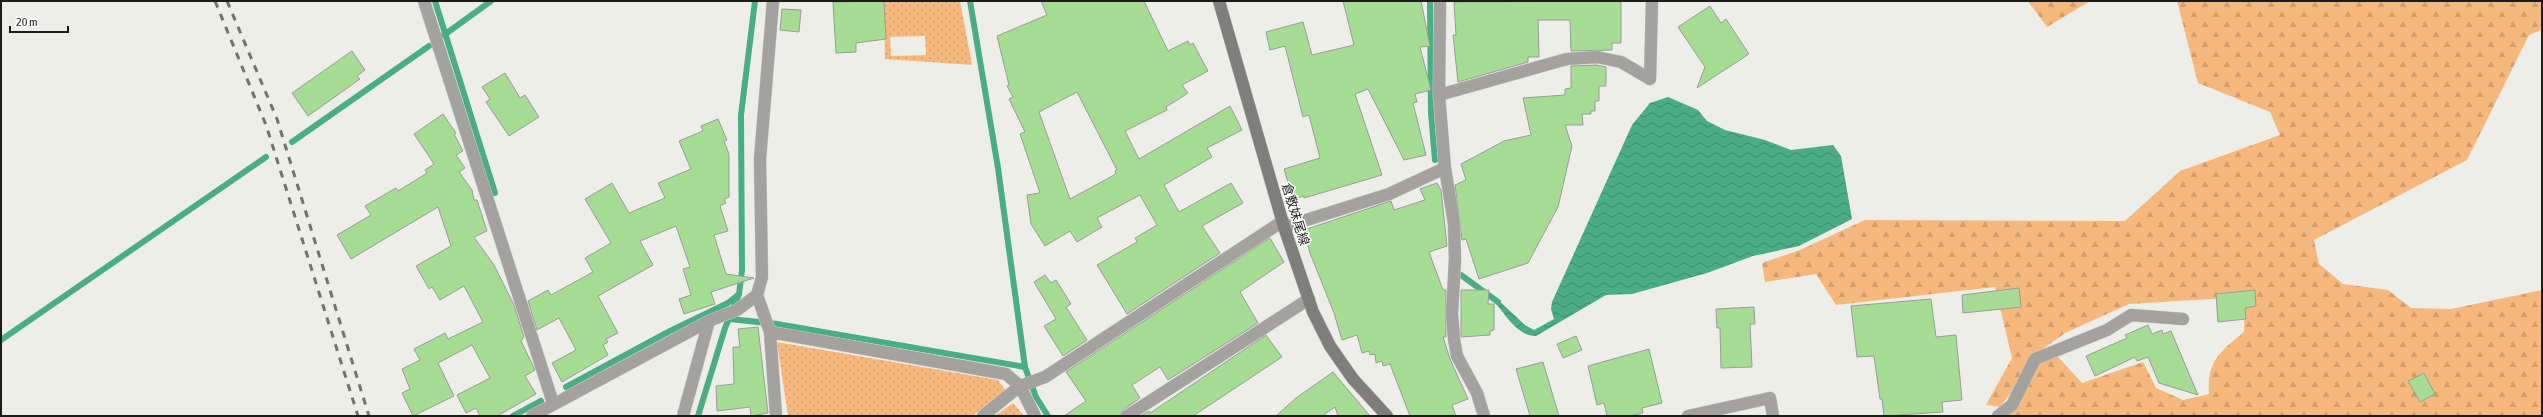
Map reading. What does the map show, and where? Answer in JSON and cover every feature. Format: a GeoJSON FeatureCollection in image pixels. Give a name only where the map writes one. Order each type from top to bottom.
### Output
{"type":"FeatureCollection","features":[{"type":"Feature","properties":{"kind":"main road","name":"倉敷妹尾線"},"geometry":{"type":"LineString","coordinates":[[1219,1],[1284,224],[1309,300],[1330,346],[1353,379],[1387,416]]}},
{"type":"Feature","properties":{"kind":"street"},"geometry":{"type":"LineString","coordinates":[[424,1],[553,403]]}},
{"type":"Feature","properties":{"kind":"street"},"geometry":{"type":"LineString","coordinates":[[774,1],[760,159],[762,277],[757,295],[765,314],[769,330],[776,416]]}},
{"type":"Feature","properties":{"kind":"street"},"geometry":{"type":"LineString","coordinates":[[1440,1],[1439,95],[1445,168],[1454,224],[1455,259],[1452,314],[1454,339],[1457,356],[1477,393],[1484,416]]}},
{"type":"Feature","properties":{"kind":"street"},"geometry":{"type":"LineString","coordinates":[[1439,95],[1567,59],[1597,57],[1621,62],[1650,79],[1652,1]]}},
{"type":"Feature","properties":{"kind":"street"},"geometry":{"type":"LineString","coordinates":[[983,416],[1027,384],[1284,224],[1389,194],[1445,168]]}},
{"type":"Feature","properties":{"kind":"street"},"geometry":{"type":"LineString","coordinates":[[532,416],[553,403],[709,321],[731,312],[757,295]]}},
{"type":"Feature","properties":{"kind":"street"},"geometry":{"type":"LineString","coordinates":[[1127,416],[1309,300]]}},
{"type":"Feature","properties":{"kind":"street"},"geometry":{"type":"LineString","coordinates":[[1998,416],[2012,405],[2035,359],[2107,330],[2131,315],[2183,319]]}},
{"type":"Feature","properties":{"kind":"street"},"geometry":{"type":"LineString","coordinates":[[683,416],[709,321]]}},
{"type":"Feature","properties":{"kind":"street"},"geometry":{"type":"LineString","coordinates":[[769,330],[1006,374],[1027,384]]}},
{"type":"Feature","properties":{"kind":"street"},"geometry":{"type":"LineString","coordinates":[[1027,384],[1035,416]]}},
{"type":"Feature","properties":{"kind":"street"},"geometry":{"type":"LineString","coordinates":[[1688,416],[1770,398],[1773,416]]}},
{"type":"Feature","properties":{"kind":"green space"},"geometry":{"type":"Polygon","coordinates":[[[884,1],[960,1],[972,65],[885,59],[884,1]],[[925,36],[890,37],[891,56],[926,55],[925,36]]]}},
{"type":"Feature","properties":{"kind":"green space"},"geometry":{"type":"Polygon","coordinates":[[[2028,1],[2090,1],[2047,27],[2028,1]]]}},
{"type":"Feature","properties":{"kind":"green space"},"geometry":{"type":"Polygon","coordinates":[[[2177,1],[2542,1],[2542,30],[2529,35],[2467,160],[2314,240],[2319,264],[2343,284],[2388,290],[2411,308],[2451,309],[2542,290],[2542,416],[2007,416],[2041,361],[2058,357],[2082,383],[2143,362],[2156,388],[2183,400],[2209,394],[2210,373],[2213,365],[2222,351],[2244,332],[2245,297],[2129,304],[2065,333],[2033,356],[2017,385],[2000,407],[1986,405],[2012,358],[1995,287],[1836,305],[1816,274],[1765,282],[1762,263],[1800,250],[1865,220],[2125,221],[2180,171],[2280,135],[2270,112],[2198,83],[2177,1]]]}},
{"type":"Feature","properties":{"kind":"green space"},"geometry":{"type":"Polygon","coordinates":[[[777,342],[998,380],[1006,391],[972,416],[788,416],[777,342]]]}},
{"type":"Feature","properties":{"kind":"green space"},"geometry":{"type":"Polygon","coordinates":[[[1013,403],[1024,416],[995,416],[1013,403]]]}},
{"type":"Feature","properties":{"kind":"water"},"geometry":{"type":"Polygon","coordinates":[[[1668,97],[1698,110],[1707,121],[1725,130],[1765,140],[1791,150],[1833,145],[1841,156],[1852,219],[1799,246],[1753,256],[1707,273],[1632,294],[1606,295],[1536,336],[1523,332],[1507,318],[1494,301],[1496,298],[1525,325],[1534,330],[1554,319],[1551,309],[1552,302],[1632,125],[1650,103],[1668,97]]]}},
{"type":"Feature","properties":{"kind":"building"},"geometry":{"type":"Polygon","coordinates":[[[884,1],[886,39],[856,43],[856,52],[836,53],[833,2],[884,1]]]}},
{"type":"Feature","properties":{"kind":"building"},"geometry":{"type":"Polygon","coordinates":[[[1041,1],[1144,1],[1168,51],[1188,41],[1190,45],[1193,43],[1208,71],[1182,85],[1188,93],[1166,107],[1167,110],[1125,131],[1139,159],[1230,106],[1242,130],[1207,148],[1212,157],[1164,185],[1179,212],[1231,183],[1243,203],[1202,226],[1220,253],[1127,314],[1097,265],[1137,242],[1135,238],[1157,225],[1140,195],[1097,218],[1102,227],[1077,242],[1070,231],[1045,246],[1031,224],[1027,195],[1040,193],[1020,134],[1025,132],[1009,99],[1013,97],[1007,86],[1009,85],[997,36],[1047,15],[1041,1]],[[1077,92],[1039,112],[1070,199],[1116,174],[1115,171],[1117,170],[1077,92]]]}},
{"type":"Feature","properties":{"kind":"building"},"geometry":{"type":"Polygon","coordinates":[[[1343,1],[1421,1],[1430,46],[1420,47],[1431,90],[1415,94],[1417,102],[1413,103],[1426,155],[1404,160],[1368,89],[1355,94],[1382,175],[1304,198],[1304,196],[1293,199],[1284,169],[1320,158],[1309,115],[1303,117],[1285,46],[1270,50],[1266,32],[1303,22],[1312,55],[1354,45],[1343,1]]]}},
{"type":"Feature","properties":{"kind":"building"},"geometry":{"type":"Polygon","coordinates":[[[1621,1],[1621,43],[1612,43],[1612,50],[1571,51],[1570,20],[1538,20],[1539,57],[1528,57],[1528,62],[1458,82],[1453,35],[1456,35],[1454,2],[1621,1]]]}},
{"type":"Feature","properties":{"kind":"building"},"geometry":{"type":"Polygon","coordinates":[[[1710,6],[1721,23],[1726,19],[1749,54],[1697,88],[1705,67],[1678,27],[1710,6]]]}},
{"type":"Feature","properties":{"kind":"building"},"geometry":{"type":"Polygon","coordinates":[[[782,9],[801,10],[799,32],[780,30],[782,9]]]}},
{"type":"Feature","properties":{"kind":"building"},"geometry":{"type":"Polygon","coordinates":[[[352,51],[365,70],[357,76],[360,79],[308,116],[292,93],[352,51]]]}},
{"type":"Feature","properties":{"kind":"building"},"geometry":{"type":"Polygon","coordinates":[[[1596,65],[1606,67],[1606,86],[1599,86],[1599,101],[1595,101],[1595,111],[1591,111],[1591,114],[1582,114],[1583,125],[1565,125],[1572,146],[1558,207],[1528,263],[1479,279],[1466,239],[1462,240],[1455,185],[1466,180],[1461,164],[1504,141],[1531,135],[1523,98],[1565,95],[1565,89],[1571,88],[1571,66],[1596,65]]]}},
{"type":"Feature","properties":{"kind":"building"},"geometry":{"type":"Polygon","coordinates":[[[505,73],[520,98],[525,95],[539,117],[509,136],[486,102],[490,99],[482,87],[505,73]]]}},
{"type":"Feature","properties":{"kind":"building"},"geometry":{"type":"Polygon","coordinates":[[[443,114],[456,133],[454,134],[463,151],[456,155],[465,168],[459,172],[472,190],[474,200],[477,200],[487,231],[474,237],[494,265],[514,305],[524,337],[521,341],[535,370],[525,376],[536,394],[497,416],[480,416],[476,408],[466,413],[457,395],[490,378],[472,345],[438,363],[454,396],[413,416],[402,393],[410,389],[402,369],[420,360],[414,349],[445,333],[448,339],[483,322],[464,286],[440,300],[432,287],[429,289],[416,266],[451,246],[438,207],[351,259],[337,235],[371,215],[365,206],[396,188],[398,191],[427,173],[425,170],[434,164],[414,134],[443,114]]]}},
{"type":"Feature","properties":{"kind":"building"},"geometry":{"type":"Polygon","coordinates":[[[718,119],[727,140],[724,141],[729,154],[729,197],[724,199],[726,203],[720,206],[728,231],[714,235],[726,274],[754,278],[711,292],[715,304],[684,314],[679,299],[691,295],[683,269],[690,267],[676,226],[640,241],[653,265],[598,296],[618,333],[606,339],[608,342],[603,345],[608,355],[562,382],[552,363],[576,350],[559,318],[537,330],[528,301],[548,290],[551,295],[593,272],[585,258],[611,243],[585,199],[612,183],[629,213],[665,198],[658,183],[691,169],[679,141],[703,131],[701,126],[718,119]]]}},
{"type":"Feature","properties":{"kind":"building"},"geometry":{"type":"Polygon","coordinates":[[[1437,183],[1441,190],[1447,246],[1429,252],[1443,290],[1446,290],[1446,337],[1443,337],[1450,359],[1468,399],[1452,405],[1456,416],[1410,416],[1390,364],[1383,366],[1382,361],[1376,363],[1375,354],[1370,355],[1369,351],[1362,353],[1357,335],[1342,340],[1334,313],[1310,253],[1304,230],[1391,201],[1394,210],[1425,200],[1420,189],[1437,183]]]}},
{"type":"Feature","properties":{"kind":"building"},"geometry":{"type":"Polygon","coordinates":[[[1270,238],[1284,262],[1240,292],[1258,323],[1168,380],[1160,367],[1132,385],[1140,398],[1123,410],[1120,416],[1064,416],[1086,401],[1066,372],[1270,238]]]}},
{"type":"Feature","properties":{"kind":"building"},"geometry":{"type":"Polygon","coordinates":[[[1045,275],[1051,283],[1056,280],[1071,304],[1066,307],[1087,340],[1063,356],[1044,326],[1056,319],[1034,282],[1045,275]]]}},
{"type":"Feature","properties":{"kind":"building"},"geometry":{"type":"Polygon","coordinates":[[[2019,288],[2021,307],[1963,313],[1962,295],[2019,288]]]}},
{"type":"Feature","properties":{"kind":"building"},"geometry":{"type":"Polygon","coordinates":[[[1461,290],[1489,290],[1488,304],[1494,304],[1494,330],[1490,331],[1490,335],[1461,337],[1461,290]]]}},
{"type":"Feature","properties":{"kind":"building"},"geometry":{"type":"Polygon","coordinates":[[[2255,290],[2256,306],[2245,308],[2246,319],[2218,322],[2216,294],[2255,290]]]}},
{"type":"Feature","properties":{"kind":"building"},"geometry":{"type":"Polygon","coordinates":[[[1931,299],[1936,337],[1956,335],[1962,400],[1942,402],[1943,412],[1884,416],[1874,356],[1857,357],[1851,306],[1931,299]]]}},
{"type":"Feature","properties":{"kind":"building"},"geometry":{"type":"Polygon","coordinates":[[[1754,307],[1755,324],[1750,324],[1752,367],[1721,368],[1720,328],[1717,328],[1716,309],[1754,307]]]}},
{"type":"Feature","properties":{"kind":"building"},"geometry":{"type":"Polygon","coordinates":[[[2148,325],[2152,334],[2162,330],[2163,334],[2171,331],[2198,395],[2159,383],[2148,357],[2137,361],[2135,357],[2095,376],[2086,356],[2127,338],[2125,335],[2148,325]]]}},
{"type":"Feature","properties":{"kind":"building"},"geometry":{"type":"Polygon","coordinates":[[[758,327],[768,413],[751,416],[750,407],[717,411],[716,386],[734,384],[733,347],[740,347],[738,329],[758,327]]]}},
{"type":"Feature","properties":{"kind":"building"},"geometry":{"type":"Polygon","coordinates":[[[1266,335],[1282,357],[1193,416],[1141,416],[1149,411],[1150,413],[1266,335]]]}},
{"type":"Feature","properties":{"kind":"building"},"geometry":{"type":"Polygon","coordinates":[[[1576,336],[1582,350],[1563,358],[1557,344],[1576,336]]]}},
{"type":"Feature","properties":{"kind":"building"},"geometry":{"type":"Polygon","coordinates":[[[1649,349],[1662,403],[1642,408],[1643,413],[1630,416],[1607,416],[1604,403],[1597,405],[1588,366],[1649,349]]]}},
{"type":"Feature","properties":{"kind":"building"},"geometry":{"type":"Polygon","coordinates":[[[1543,362],[1559,416],[1530,416],[1516,369],[1543,362]]]}},
{"type":"Feature","properties":{"kind":"building"},"geometry":{"type":"Polygon","coordinates":[[[1333,372],[1370,416],[1338,416],[1335,407],[1322,416],[1276,416],[1296,398],[1333,372]]]}},
{"type":"Feature","properties":{"kind":"building"},"geometry":{"type":"Polygon","coordinates":[[[2424,373],[2435,394],[2420,402],[2408,381],[2424,373]]]}},
{"type":"Feature","properties":{"kind":"waterway"},"geometry":{"type":"LineString","coordinates":[[435,1],[495,193]]}},
{"type":"Feature","properties":{"kind":"waterway"},"geometry":{"type":"LineString","coordinates":[[444,35],[491,1]]}},
{"type":"Feature","properties":{"kind":"waterway"},"geometry":{"type":"LineString","coordinates":[[698,416],[725,328],[739,294],[742,270],[741,115],[755,1]]}},
{"type":"Feature","properties":{"kind":"waterway"},"geometry":{"type":"LineString","coordinates":[[970,1],[998,168],[1025,367],[1036,397],[1048,416]]}},
{"type":"Feature","properties":{"kind":"waterway"},"geometry":{"type":"LineString","coordinates":[[1430,1],[1431,113],[1435,160]]}},
{"type":"Feature","properties":{"kind":"waterway"},"geometry":{"type":"LineString","coordinates":[[292,142],[429,46]]}},
{"type":"Feature","properties":{"kind":"waterway"},"geometry":{"type":"LineString","coordinates":[[1,340],[266,157]]}},
{"type":"Feature","properties":{"kind":"waterway"},"geometry":{"type":"LineString","coordinates":[[1461,275],[1498,302]]}},
{"type":"Feature","properties":{"kind":"waterway"},"geometry":{"type":"LineString","coordinates":[[566,387],[670,331],[728,303],[739,294]]}},
{"type":"Feature","properties":{"kind":"waterway"},"geometry":{"type":"LineString","coordinates":[[730,319],[777,324],[1025,367]]}},
{"type":"Feature","properties":{"kind":"waterway"},"geometry":{"type":"LineString","coordinates":[[513,416],[541,401]]}},
{"type":"Feature","properties":{"kind":"railway"},"geometry":{"type":"LineString","coordinates":[[215,1],[266,125],[358,416]]}},
{"type":"Feature","properties":{"kind":"railway"},"geometry":{"type":"LineString","coordinates":[[227,1],[277,119],[369,416]]}}]}
